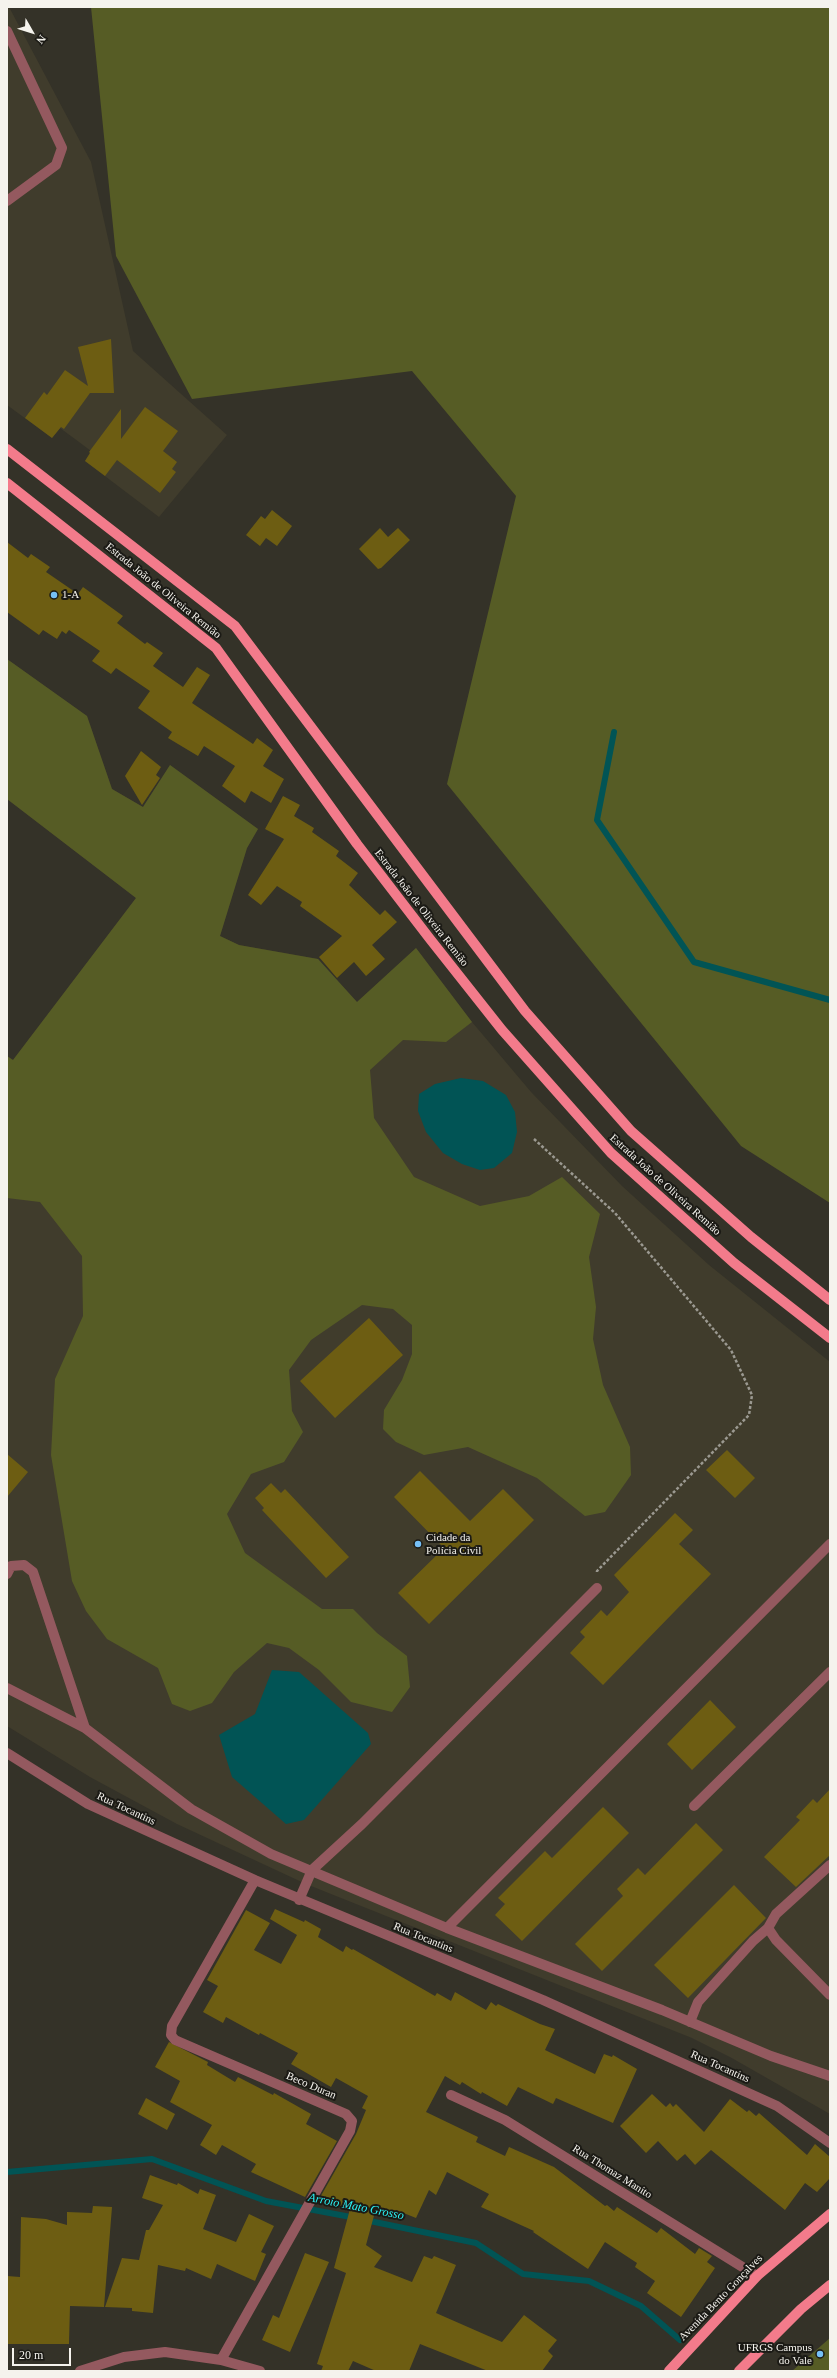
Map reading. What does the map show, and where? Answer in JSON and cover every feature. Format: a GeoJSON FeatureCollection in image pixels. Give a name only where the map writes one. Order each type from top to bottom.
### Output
{"type":"FeatureCollection","features":[{"type":"Feature","properties":{"kind":"main road","name":"Estrada João de Oliveira Remião"},"geometry":{"type":"LineString","coordinates":[[7,449],[235,626],[525,1011],[626,1126],[751,1237],[830,1300]]}},
{"type":"Feature","properties":{"kind":"main road","name":"Estrada João de Oliveira Remião"},"geometry":{"type":"LineString","coordinates":[[7,483],[216,648],[356,844],[430,939],[502,1030],[611,1153],[734,1263],[830,1338]]}},
{"type":"Feature","properties":{"kind":"main road","name":"Avenida Bento Gonçalves"},"geometry":{"type":"LineString","coordinates":[[669,2371],[757,2276],[830,2214]]}},
{"type":"Feature","properties":{"kind":"main road"},"geometry":{"type":"LineString","coordinates":[[739,2371],[801,2309],[830,2285]]}},
{"type":"Feature","properties":{"kind":"street"},"geometry":{"type":"LineString","coordinates":[[7,31],[62,148],[56,165],[7,201]]}},
{"type":"Feature","properties":{"kind":"street"},"geometry":{"type":"LineString","coordinates":[[447,1928],[830,1544]]}},
{"type":"Feature","properties":{"kind":"street"},"geometry":{"type":"LineString","coordinates":[[7,1574],[12,1566],[24,1565],[33,1572],[85,1728]]}},
{"type":"Feature","properties":{"kind":"street"},"geometry":{"type":"LineString","coordinates":[[299,1900],[312,1870],[362,1824],[597,1588]]}},
{"type":"Feature","properties":{"kind":"street"},"geometry":{"type":"LineString","coordinates":[[694,1806],[830,1672]]}},
{"type":"Feature","properties":{"kind":"street"},"geometry":{"type":"LineString","coordinates":[[7,1688],[85,1728],[191,1809],[271,1854],[447,1928],[690,2022],[771,2056],[830,2076]]}},
{"type":"Feature","properties":{"kind":"street","name":"Rua Tocantins"},"geometry":{"type":"LineString","coordinates":[[7,1753],[88,1804],[299,1900],[543,2000],[777,2106],[830,2142]]}},
{"type":"Feature","properties":{"kind":"street"},"geometry":{"type":"LineString","coordinates":[[690,2022],[698,2002],[753,1940],[768,1928],[776,1914],[830,1864]]}},
{"type":"Feature","properties":{"kind":"street","name":"Beco Duran"},"geometry":{"type":"LineString","coordinates":[[221,2360],[350,2131],[352,2121],[346,2114],[175,2040],[171,2035],[172,2026],[255,1880]]}},
{"type":"Feature","properties":{"kind":"street"},"geometry":{"type":"LineString","coordinates":[[768,1928],[776,1940],[830,1995]]}},
{"type":"Feature","properties":{"kind":"street","name":"Rua Thomaz Manito"},"geometry":{"type":"LineString","coordinates":[[451,2095],[505,2120],[757,2276]]}},
{"type":"Feature","properties":{"kind":"street"},"geometry":{"type":"LineString","coordinates":[[80,2371],[124,2357],[165,2352],[221,2360],[260,2371]]}},
{"type":"Feature","properties":{"kind":"path"},"geometry":{"type":"LineString","coordinates":[[534,1139],[620,1219],[731,1350],[752,1395],[749,1415],[597,1571],[597,1588]]}},
{"type":"Feature","properties":{"kind":"shaded area"},"geometry":{"type":"Polygon","coordinates":[[[7,7],[9,7],[91,162],[133,351],[227,435],[159,517],[85,461],[91,451],[75,439],[60,428],[52,438],[7,405],[7,7]]]}},
{"type":"Feature","properties":{"kind":"shaded area","name":"Cidade da Polícia Civil"},"geometry":{"type":"Polygon","coordinates":[[[7,659],[87,716],[112,789],[143,807],[170,765],[258,829],[247,848],[220,936],[239,945],[318,959],[357,1002],[416,948],[472,1022],[531,1092],[622,1186],[709,1265],[830,1362],[830,2114],[730,2057],[692,2038],[306,1884],[177,1824],[90,1777],[7,1726],[7,1056],[13,1060],[136,898],[7,799],[7,659]]]}},
{"type":"Feature","properties":{"kind":"green space"},"geometry":{"type":"Polygon","coordinates":[[[91,7],[830,7],[830,1203],[741,1146],[447,784],[516,496],[412,371],[192,399],[116,256],[91,7]]]}},
{"type":"Feature","properties":{"kind":"green space"},"geometry":{"type":"Polygon","coordinates":[[[7,659],[87,716],[112,789],[143,807],[170,765],[258,829],[247,848],[220,936],[239,945],[318,959],[357,1002],[416,948],[472,1022],[446,1042],[403,1040],[370,1070],[374,1118],[414,1177],[480,1206],[529,1196],[562,1177],[600,1214],[589,1257],[596,1307],[593,1339],[603,1385],[630,1447],[631,1475],[605,1512],[585,1516],[537,1478],[468,1447],[424,1455],[396,1442],[383,1429],[384,1410],[402,1380],[412,1354],[412,1325],[393,1309],[362,1305],[311,1340],[289,1370],[292,1411],[303,1432],[284,1462],[251,1474],[227,1514],[245,1553],[322,1609],[353,1609],[377,1633],[407,1656],[410,1687],[392,1712],[351,1702],[319,1670],[289,1648],[267,1643],[234,1672],[212,1703],[190,1711],[172,1704],[158,1668],[107,1639],[86,1611],[72,1581],[51,1455],[55,1379],[83,1316],[82,1256],[40,1202],[7,1198],[7,1056],[13,1060],[136,898],[7,799],[7,659]]]}},
{"type":"Feature","properties":{"kind":"green space","name":"UFRGS Campus do Vale"},"geometry":{"type":"Polygon","coordinates":[[[830,2338],[830,2371],[792,2371],[830,2338]]]}},
{"type":"Feature","properties":{"kind":"water"},"geometry":{"type":"Polygon","coordinates":[[[461,1078],[483,1081],[506,1095],[515,1112],[517,1132],[512,1153],[494,1168],[480,1170],[462,1164],[443,1153],[426,1132],[418,1111],[419,1094],[435,1084],[461,1078]]]}},
{"type":"Feature","properties":{"kind":"water"},"geometry":{"type":"Polygon","coordinates":[[[272,1670],[299,1672],[368,1733],[371,1744],[304,1820],[286,1824],[232,1777],[219,1735],[255,1714],[272,1670]]]}},
{"type":"Feature","properties":{"kind":"building"},"geometry":{"type":"Polygon","coordinates":[[[111,339],[114,393],[90,393],[64,429],[61,427],[52,438],[25,418],[44,392],[47,395],[65,370],[88,386],[78,347],[111,339]]]}},
{"type":"Feature","properties":{"kind":"building"},"geometry":{"type":"Polygon","coordinates":[[[145,407],[178,431],[163,451],[177,462],[172,469],[176,472],[160,493],[117,460],[105,476],[85,461],[90,453],[89,452],[121,409],[121,439],[145,407]]]}},
{"type":"Feature","properties":{"kind":"building"},"geometry":{"type":"Polygon","coordinates":[[[272,510],[292,526],[277,546],[266,538],[260,546],[246,535],[261,516],[265,519],[272,510]]]}},
{"type":"Feature","properties":{"kind":"building"},"geometry":{"type":"Polygon","coordinates":[[[380,528],[388,537],[398,528],[410,540],[381,568],[378,569],[359,549],[380,528]]]}},
{"type":"Feature","properties":{"kind":"building"},"geometry":{"type":"Polygon","coordinates":[[[7,542],[28,558],[31,554],[50,567],[46,572],[78,594],[83,587],[123,616],[117,623],[145,644],[147,642],[163,653],[153,666],[183,687],[197,667],[210,675],[192,703],[253,744],[257,738],[273,750],[263,766],[284,779],[271,803],[251,791],[245,803],[222,786],[235,766],[204,746],[198,756],[168,738],[172,732],[138,708],[150,691],[116,668],[111,674],[92,661],[100,651],[69,630],[66,634],[62,631],[57,639],[43,630],[39,635],[7,612],[7,542]]]}},
{"type":"Feature","properties":{"kind":"building"},"geometry":{"type":"Polygon","coordinates":[[[141,751],[161,767],[156,775],[160,778],[142,805],[125,776],[141,751]]]}},
{"type":"Feature","properties":{"kind":"building"},"geometry":{"type":"Polygon","coordinates":[[[283,796],[300,805],[294,816],[314,828],[312,832],[339,851],[336,856],[358,873],[349,885],[380,915],[385,910],[397,922],[372,945],[385,959],[366,976],[354,962],[337,978],[319,957],[342,936],[300,906],[302,902],[277,886],[261,905],[248,895],[284,839],[265,829],[283,796]]]}},
{"type":"Feature","properties":{"kind":"building"},"geometry":{"type":"Polygon","coordinates":[[[369,1318],[403,1355],[335,1418],[300,1381],[369,1318]]]}},
{"type":"Feature","properties":{"kind":"building"},"geometry":{"type":"Polygon","coordinates":[[[727,1450],[755,1478],[735,1498],[706,1470],[727,1450]]]}},
{"type":"Feature","properties":{"kind":"building"},"geometry":{"type":"Polygon","coordinates":[[[7,1454],[28,1472],[7,1497],[7,1454]]]}},
{"type":"Feature","properties":{"kind":"building"},"geometry":{"type":"Polygon","coordinates":[[[420,1471],[470,1521],[503,1489],[534,1520],[429,1624],[398,1593],[444,1548],[394,1497],[420,1471]]]}},
{"type":"Feature","properties":{"kind":"building"},"geometry":{"type":"Polygon","coordinates":[[[271,1483],[281,1493],[285,1489],[349,1557],[326,1578],[262,1510],[264,1508],[255,1498],[271,1483]]]}},
{"type":"Feature","properties":{"kind":"building"},"geometry":{"type":"Polygon","coordinates":[[[675,1513],[693,1530],[679,1544],[711,1574],[603,1685],[570,1653],[585,1637],[580,1632],[601,1610],[607,1616],[629,1592],[614,1575],[675,1513]]]}},
{"type":"Feature","properties":{"kind":"building"},"geometry":{"type":"Polygon","coordinates":[[[710,1700],[736,1727],[692,1770],[667,1744],[710,1700]]]}},
{"type":"Feature","properties":{"kind":"building"},"geometry":{"type":"Polygon","coordinates":[[[830,1789],[830,1855],[796,1887],[764,1857],[800,1820],[796,1817],[813,1799],[817,1803],[830,1789]]]}},
{"type":"Feature","properties":{"kind":"building"},"geometry":{"type":"Polygon","coordinates":[[[603,1807],[629,1833],[522,1941],[495,1915],[505,1904],[498,1898],[545,1851],[552,1858],[603,1807]]]}},
{"type":"Feature","properties":{"kind":"building"},"geometry":{"type":"Polygon","coordinates":[[[696,1823],[723,1850],[602,1971],[575,1944],[623,1896],[617,1889],[638,1868],[645,1875],[696,1823]]]}},
{"type":"Feature","properties":{"kind":"building"},"geometry":{"type":"Polygon","coordinates":[[[734,1885],[766,1918],[688,1998],[654,1965],[734,1885]]]}},
{"type":"Feature","properties":{"kind":"building"},"geometry":{"type":"Polygon","coordinates":[[[275,1909],[304,1922],[305,1920],[321,1929],[318,1937],[343,1952],[346,1946],[352,1950],[353,1949],[435,1996],[437,1993],[451,2001],[455,1992],[486,2010],[491,2002],[496,2006],[498,2004],[540,2024],[555,2029],[545,2050],[595,2074],[604,2054],[612,2057],[613,2055],[637,2069],[613,2123],[556,2098],[553,2104],[518,2087],[507,2106],[482,2092],[481,2094],[462,2082],[460,2085],[445,2076],[426,2112],[478,2137],[476,2142],[505,2156],[509,2147],[554,2167],[605,2206],[607,2205],[614,2211],[617,2207],[657,2233],[661,2228],[695,2254],[699,2248],[712,2256],[707,2262],[715,2268],[681,2317],[647,2293],[655,2281],[635,2267],[637,2263],[605,2242],[588,2269],[533,2232],[534,2231],[481,2207],[489,2194],[447,2172],[436,2195],[429,2190],[416,2218],[396,2210],[393,2217],[375,2212],[366,2245],[382,2256],[374,2267],[412,2282],[424,2256],[432,2259],[434,2256],[456,2265],[436,2313],[502,2342],[524,2315],[557,2340],[548,2351],[553,2356],[542,2371],[488,2371],[420,2344],[409,2371],[376,2371],[353,2361],[348,2371],[321,2371],[323,2366],[317,2364],[346,2273],[334,2268],[350,2209],[318,2201],[356,2134],[366,2110],[362,2108],[368,2096],[336,2078],[331,2087],[291,2064],[298,2053],[260,2033],[259,2035],[226,2017],[223,2023],[203,2012],[218,1986],[207,1980],[246,1910],[270,1923],[254,1950],[281,1964],[297,1935],[270,1919],[275,1909]]]}},
{"type":"Feature","properties":{"kind":"building"},"geometry":{"type":"Polygon","coordinates":[[[169,2042],[208,2062],[207,2065],[235,2082],[238,2077],[273,2095],[274,2093],[311,2114],[306,2124],[337,2141],[305,2197],[251,2172],[256,2164],[222,2145],[216,2155],[200,2145],[212,2125],[170,2102],[180,2081],[155,2067],[169,2042]]]}},
{"type":"Feature","properties":{"kind":"building"},"geometry":{"type":"Polygon","coordinates":[[[652,2094],[666,2107],[670,2103],[673,2107],[676,2104],[704,2132],[730,2099],[747,2112],[749,2110],[756,2116],[759,2113],[807,2155],[815,2144],[830,2157],[830,2178],[817,2192],[805,2183],[785,2210],[711,2150],[695,2165],[685,2154],[677,2161],[658,2141],[646,2153],[620,2126],[652,2094]]]}},
{"type":"Feature","properties":{"kind":"building"},"geometry":{"type":"Polygon","coordinates":[[[146,2098],[175,2114],[167,2130],[138,2114],[146,2098]]]}},
{"type":"Feature","properties":{"kind":"building"},"geometry":{"type":"Polygon","coordinates":[[[150,2175],[177,2185],[178,2183],[198,2194],[200,2189],[216,2195],[203,2229],[236,2242],[249,2214],[274,2226],[261,2252],[266,2254],[255,2281],[217,2264],[211,2279],[186,2268],[185,2271],[158,2265],[153,2313],[132,2311],[132,2308],[105,2307],[122,2258],[139,2260],[146,2230],[149,2230],[163,2205],[142,2198],[150,2175]]]}},
{"type":"Feature","properties":{"kind":"building"},"geometry":{"type":"Polygon","coordinates":[[[93,2206],[112,2207],[104,2307],[70,2306],[69,2344],[7,2344],[7,2276],[20,2277],[21,2217],[46,2219],[67,2225],[67,2212],[92,2213],[93,2206]]]}},
{"type":"Feature","properties":{"kind":"building"},"geometry":{"type":"Polygon","coordinates":[[[305,2253],[329,2262],[290,2352],[262,2340],[273,2315],[279,2318],[305,2253]]]}},
{"type":"Feature","properties":{"kind":"waterway"},"geometry":{"type":"LineString","coordinates":[[614,732],[597,820],[694,962],[830,1000]]}},
{"type":"Feature","properties":{"kind":"waterway","name":"Arroio Mato Grosso"},"geometry":{"type":"LineString","coordinates":[[7,2172],[152,2159],[266,2201],[356,2218]]}},
{"type":"Feature","properties":{"kind":"waterway","name":"Arroio Mato Grosso"},"geometry":{"type":"LineString","coordinates":[[365,2220],[476,2243],[523,2274],[589,2281],[641,2306],[680,2340]]}},
{"type":"Feature","properties":{"kind":"place","name":"1-A"},"geometry":{"type":"Point","coordinates":[54,595]}},
{"type":"Feature","properties":{"kind":"place","name":"Cidade da Polícia Civil"},"geometry":{"type":"Point","coordinates":[418,1544]}},
{"type":"Feature","properties":{"kind":"place","name":"UFRGS Campus do Vale"},"geometry":{"type":"Point","coordinates":[820,2354]}}]}
